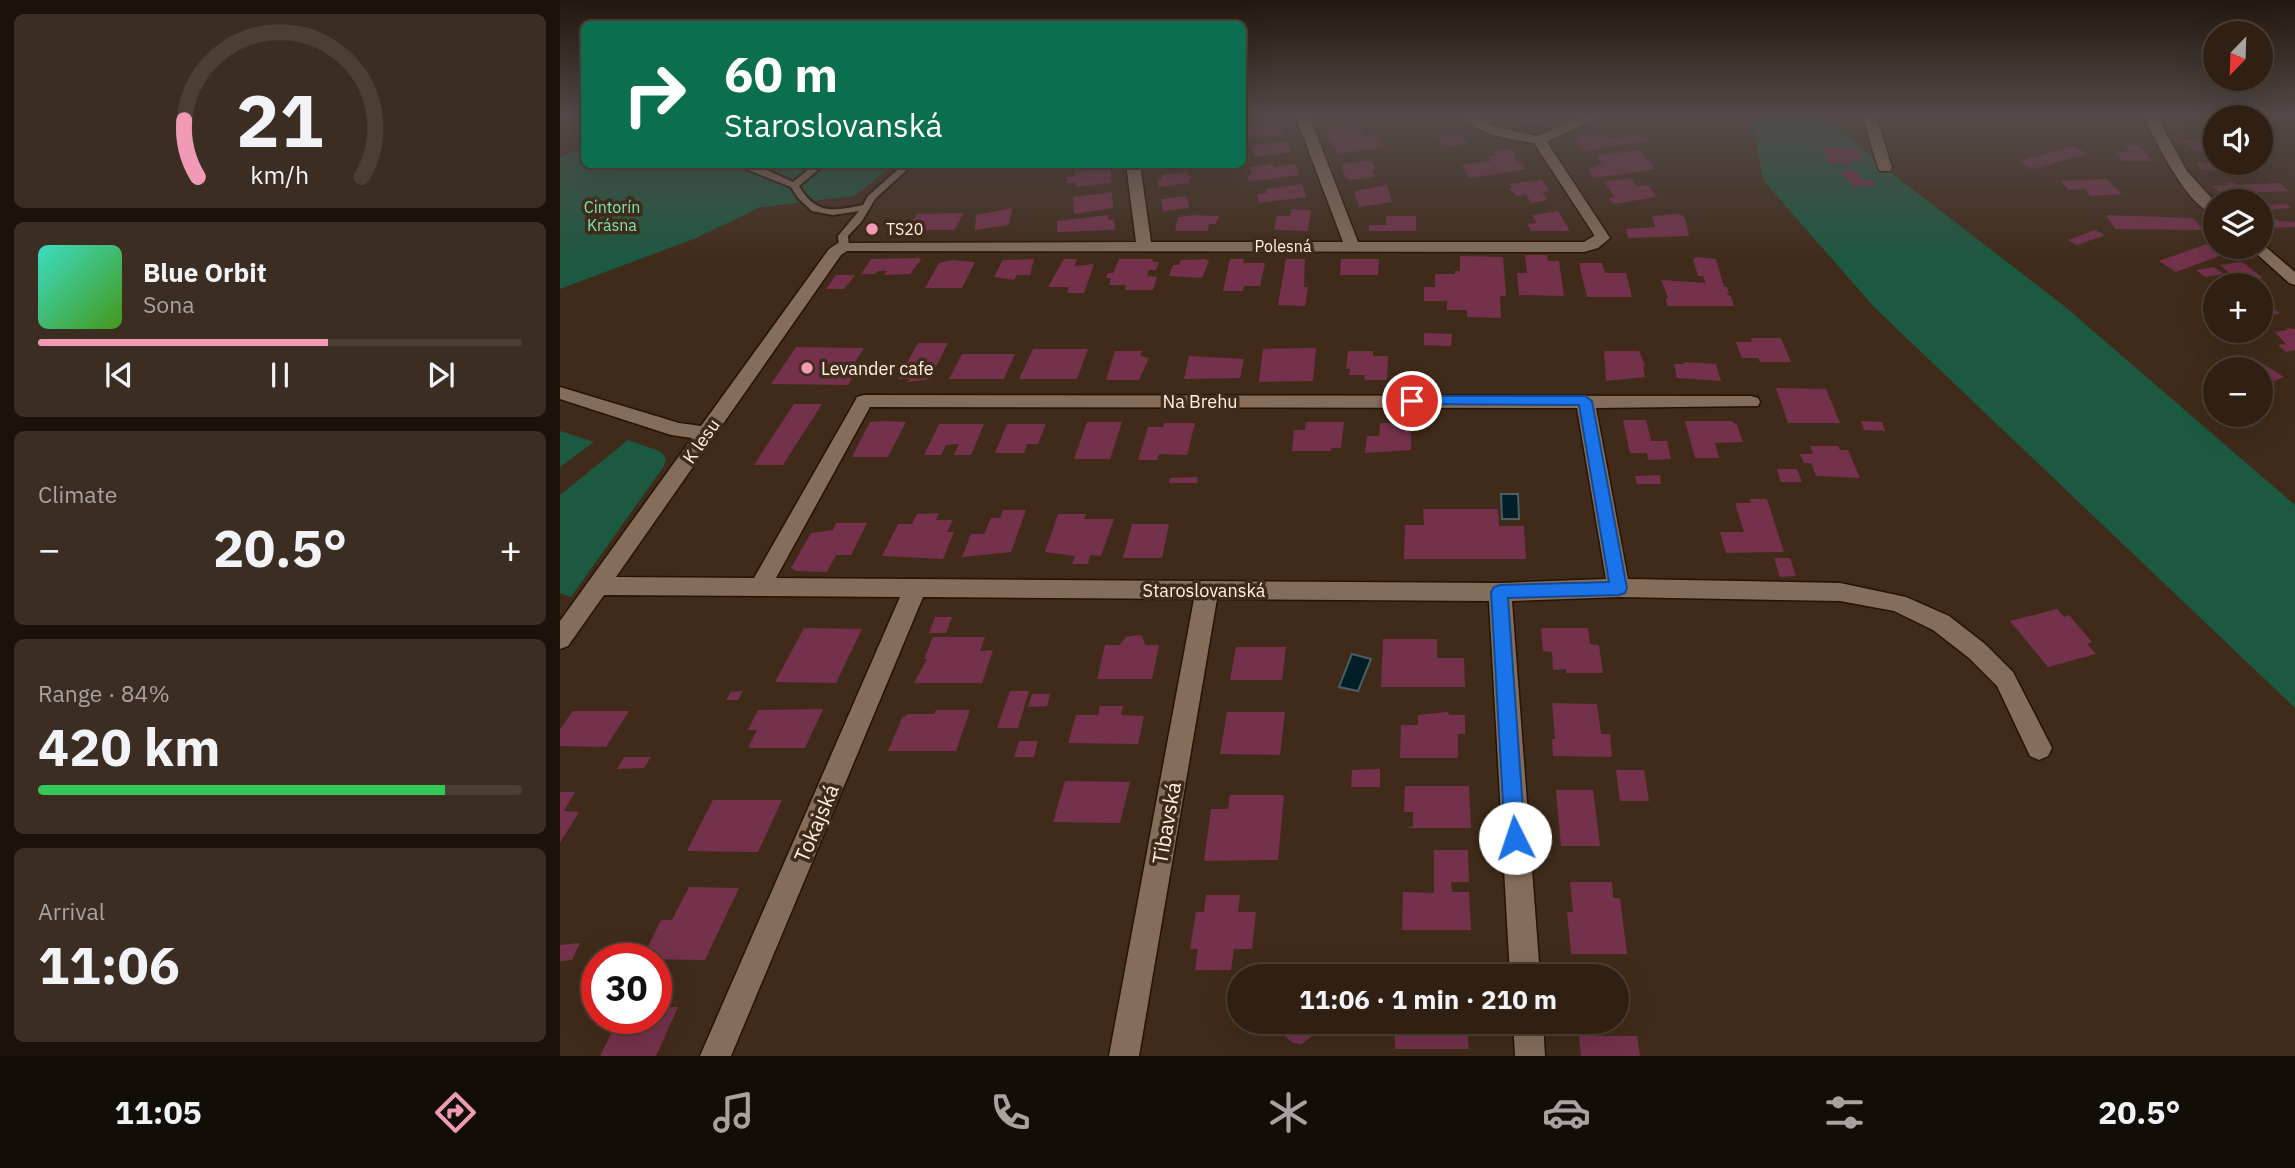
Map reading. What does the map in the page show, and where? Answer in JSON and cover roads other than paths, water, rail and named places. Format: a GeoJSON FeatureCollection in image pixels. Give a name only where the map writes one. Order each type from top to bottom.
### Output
{"type":"FeatureCollection","features":[{"type":"Feature","properties":{"kind":"street"},"geometry":{"type":"LineString","coordinates":[[1321,164],[1352,246]]}},
{"type":"Feature","properties":{"kind":"street","name":"Polesná"},"geometry":{"type":"LineString","coordinates":[[844,246],[1584,247],[1598,243],[1602,238],[1601,233],[1555,164]]}},
{"type":"Feature","properties":{"kind":"street"},"geometry":{"type":"LineString","coordinates":[[2177,164],[2203,200]]}},
{"type":"Feature","properties":{"kind":"street"},"geometry":{"type":"LineString","coordinates":[[1134,168],[1144,246]]}},
{"type":"Feature","properties":{"kind":"street","name":"K lesu"},"geometry":{"type":"LineString","coordinates":[[560,639],[835,252],[844,246]]}},
{"type":"Feature","properties":{"kind":"street"},"geometry":{"type":"LineString","coordinates":[[2271,259],[2295,280]]}},
{"type":"Feature","properties":{"kind":"street"},"geometry":{"type":"LineString","coordinates":[[560,393],[678,430],[707,433]]}},
{"type":"Feature","properties":{"kind":"street","name":"Na Brehu"},"geometry":{"type":"LineString","coordinates":[[759,589],[864,401],[1751,402]]}},
{"type":"Feature","properties":{"kind":"street"},"geometry":{"type":"LineString","coordinates":[[1585,401],[1619,588]]}},
{"type":"Feature","properties":{"kind":"street","name":"Staroslovanská"},"geometry":{"type":"LineString","coordinates":[[598,586],[1500,592],[1619,588],[1840,592],[1898,603],[1941,623],[1977,650],[2005,679],[2039,748]]}},
{"type":"Feature","properties":{"kind":"street","name":"Tokajská"},"geometry":{"type":"LineString","coordinates":[[715,1056],[915,589]]}},
{"type":"Feature","properties":{"kind":"street","name":"Tibavská"},"geometry":{"type":"LineString","coordinates":[[1124,1056],[1208,590]]}},
{"type":"Feature","properties":{"kind":"street"},"geometry":{"type":"LineString","coordinates":[[1500,592],[1524,964]]}},
{"type":"Feature","properties":{"kind":"street"},"geometry":{"type":"LineString","coordinates":[[1529,1034],[1530,1056]]}},
{"type":"Feature","properties":{"kind":"lane"},"geometry":{"type":"LineString","coordinates":[[752,168],[794,185],[802,202],[817,211],[838,212],[865,206]]}},
{"type":"Feature","properties":{"kind":"lane"},"geometry":{"type":"LineString","coordinates":[[794,185],[816,168]]}},
{"type":"Feature","properties":{"kind":"lane"},"geometry":{"type":"LineString","coordinates":[[844,246],[844,236],[859,219],[865,206],[905,168]]}},
{"type":"Feature","properties":{"kind":"water"},"geometry":{"type":"Polygon","coordinates":[[[1501,494],[1518,494],[1519,519],[1502,519],[1501,494]]]}},
{"type":"Feature","properties":{"kind":"water"},"geometry":{"type":"Polygon","coordinates":[[[1352,654],[1371,659],[1358,691],[1339,687],[1352,654]]]}},
{"type":"Feature","properties":{"kind":"place","name":"TS20"},"geometry":{"type":"Point","coordinates":[872,229]}},
{"type":"Feature","properties":{"kind":"place","name":"Levander cafe"},"geometry":{"type":"Point","coordinates":[807,368]}},
{"type":"Feature","properties":{"kind":"park label","name":"Cintorín Krásna"},"geometry":{"type":"Point","coordinates":[612,216]}}]}
